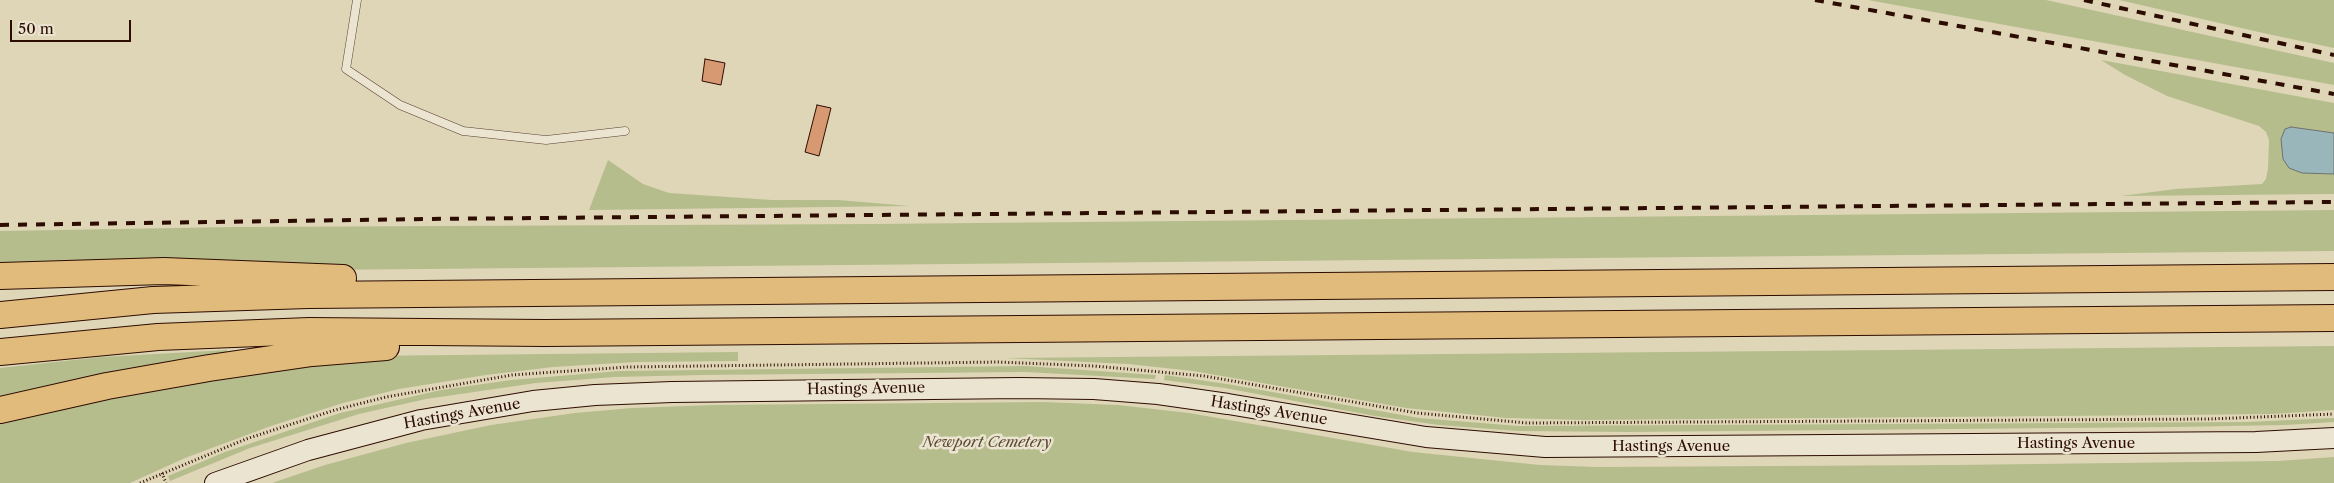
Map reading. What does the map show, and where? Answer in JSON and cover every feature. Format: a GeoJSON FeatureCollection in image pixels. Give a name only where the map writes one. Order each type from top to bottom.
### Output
{"type":"FeatureCollection","features":[{"type":"Feature","properties":{"kind":"highway"},"geometry":{"type":"LineString","coordinates":[[0,276],[164,271],[458,281],[725,278],[926,289]]}},
{"type":"Feature","properties":{"kind":"highway"},"geometry":{"type":"LineString","coordinates":[[0,315],[98,304],[214,297],[2334,277]]}},
{"type":"Feature","properties":{"kind":"highway"},"geometry":{"type":"LineString","coordinates":[[0,352],[103,341],[200,334],[334,331],[545,333],[2334,318]]}},
{"type":"Feature","properties":{"kind":"highway"},"geometry":{"type":"LineString","coordinates":[[0,410],[107,386],[251,361],[356,349],[511,344],[545,333]]}},
{"type":"Feature","properties":{"kind":"street","name":"Hastings Avenue"},"geometry":{"type":"LineString","coordinates":[[214,483],[308,450],[413,422],[533,401],[595,395],[672,392],[1009,388],[1094,389],[1166,395],[1426,437],[1545,447],[2248,442],[2334,438]]}},
{"type":"Feature","properties":{"kind":"lane"},"geometry":{"type":"LineString","coordinates":[[357,0],[346,69],[400,105],[463,131],[546,140],[626,131]]}},
{"type":"Feature","properties":{"kind":"path"},"geometry":{"type":"LineString","coordinates":[[162,473],[166,483]]}},
{"type":"Feature","properties":{"kind":"green space"},"geometry":{"type":"Polygon","coordinates":[[[1868,0],[2046,0],[2334,63],[2334,85],[1868,0]]]}},
{"type":"Feature","properties":{"kind":"green space"},"geometry":{"type":"Polygon","coordinates":[[[2119,0],[2334,0],[2334,48],[2263,33],[2119,0]]]}},
{"type":"Feature","properties":{"kind":"green space"},"geometry":{"type":"Polygon","coordinates":[[[2101,60],[2334,103],[2334,194],[2121,196],[2176,189],[2262,184],[2266,179],[2268,168],[2269,140],[2266,132],[2259,126],[2167,96],[2125,75],[2101,60]]]}},
{"type":"Feature","properties":{"kind":"green space"},"geometry":{"type":"Polygon","coordinates":[[[608,160],[643,184],[669,193],[772,200],[838,200],[910,206],[589,210],[608,160]]]}},
{"type":"Feature","properties":{"kind":"green space"},"geometry":{"type":"Polygon","coordinates":[[[2334,210],[2334,251],[317,270],[0,269],[0,231],[233,227],[872,224],[2334,210]]]}},
{"type":"Feature","properties":{"kind":"green space"},"geometry":{"type":"Polygon","coordinates":[[[2334,346],[2334,410],[2273,414],[2178,415],[1584,420],[1506,418],[1406,408],[1193,371],[1128,364],[1004,358],[2334,346]]]}},
{"type":"Feature","properties":{"kind":"green space"},"geometry":{"type":"Polygon","coordinates":[[[227,350],[228,358],[0,401],[0,368],[101,357],[227,350]]]}},
{"type":"Feature","properties":{"kind":"green space"},"geometry":{"type":"Polygon","coordinates":[[[738,352],[738,361],[636,362],[553,367],[486,375],[399,389],[343,403],[271,426],[185,458],[130,483],[0,483],[0,419],[35,411],[358,356],[738,352]]]}},
{"type":"Feature","properties":{"kind":"green space"},"geometry":{"type":"Polygon","coordinates":[[[1025,366],[1156,375],[1155,379],[1025,372],[702,375],[615,377],[536,383],[426,399],[359,414],[250,448],[170,481],[168,476],[225,452],[340,413],[441,390],[511,380],[619,371],[1025,366]]]}},
{"type":"Feature","properties":{"kind":"green space"},"geometry":{"type":"Polygon","coordinates":[[[1165,375],[1419,418],[1519,426],[2247,422],[2334,418],[2334,422],[2174,427],[1628,432],[1518,431],[1439,425],[1375,416],[1225,388],[1164,380],[1165,375]]]}},
{"type":"Feature","properties":{"kind":"green space","name":"Newport Cemetery"},"geometry":{"type":"Polygon","coordinates":[[[1043,402],[1118,405],[1189,413],[1413,452],[1540,465],[1598,467],[1953,465],[2278,461],[2334,457],[2334,483],[272,483],[325,465],[406,443],[491,425],[575,413],[632,408],[714,405],[1043,402]]]}},
{"type":"Feature","properties":{"kind":"water"},"geometry":{"type":"Polygon","coordinates":[[[2291,127],[2334,133],[2334,174],[2302,173],[2289,168],[2283,159],[2281,139],[2285,129],[2291,127]]]}},
{"type":"Feature","properties":{"kind":"building"},"geometry":{"type":"Polygon","coordinates":[[[705,59],[725,63],[721,85],[702,81],[705,59]]]}},
{"type":"Feature","properties":{"kind":"building"},"geometry":{"type":"Polygon","coordinates":[[[817,105],[831,108],[819,156],[805,152],[817,105]]]}},
{"type":"Feature","properties":{"kind":"railway"},"geometry":{"type":"LineString","coordinates":[[1815,0],[2334,94]]}},
{"type":"Feature","properties":{"kind":"railway"},"geometry":{"type":"LineString","coordinates":[[2084,0],[2334,55]]}},
{"type":"Feature","properties":{"kind":"railway"},"geometry":{"type":"LineString","coordinates":[[0,225],[425,219],[2334,202]]}}]}
